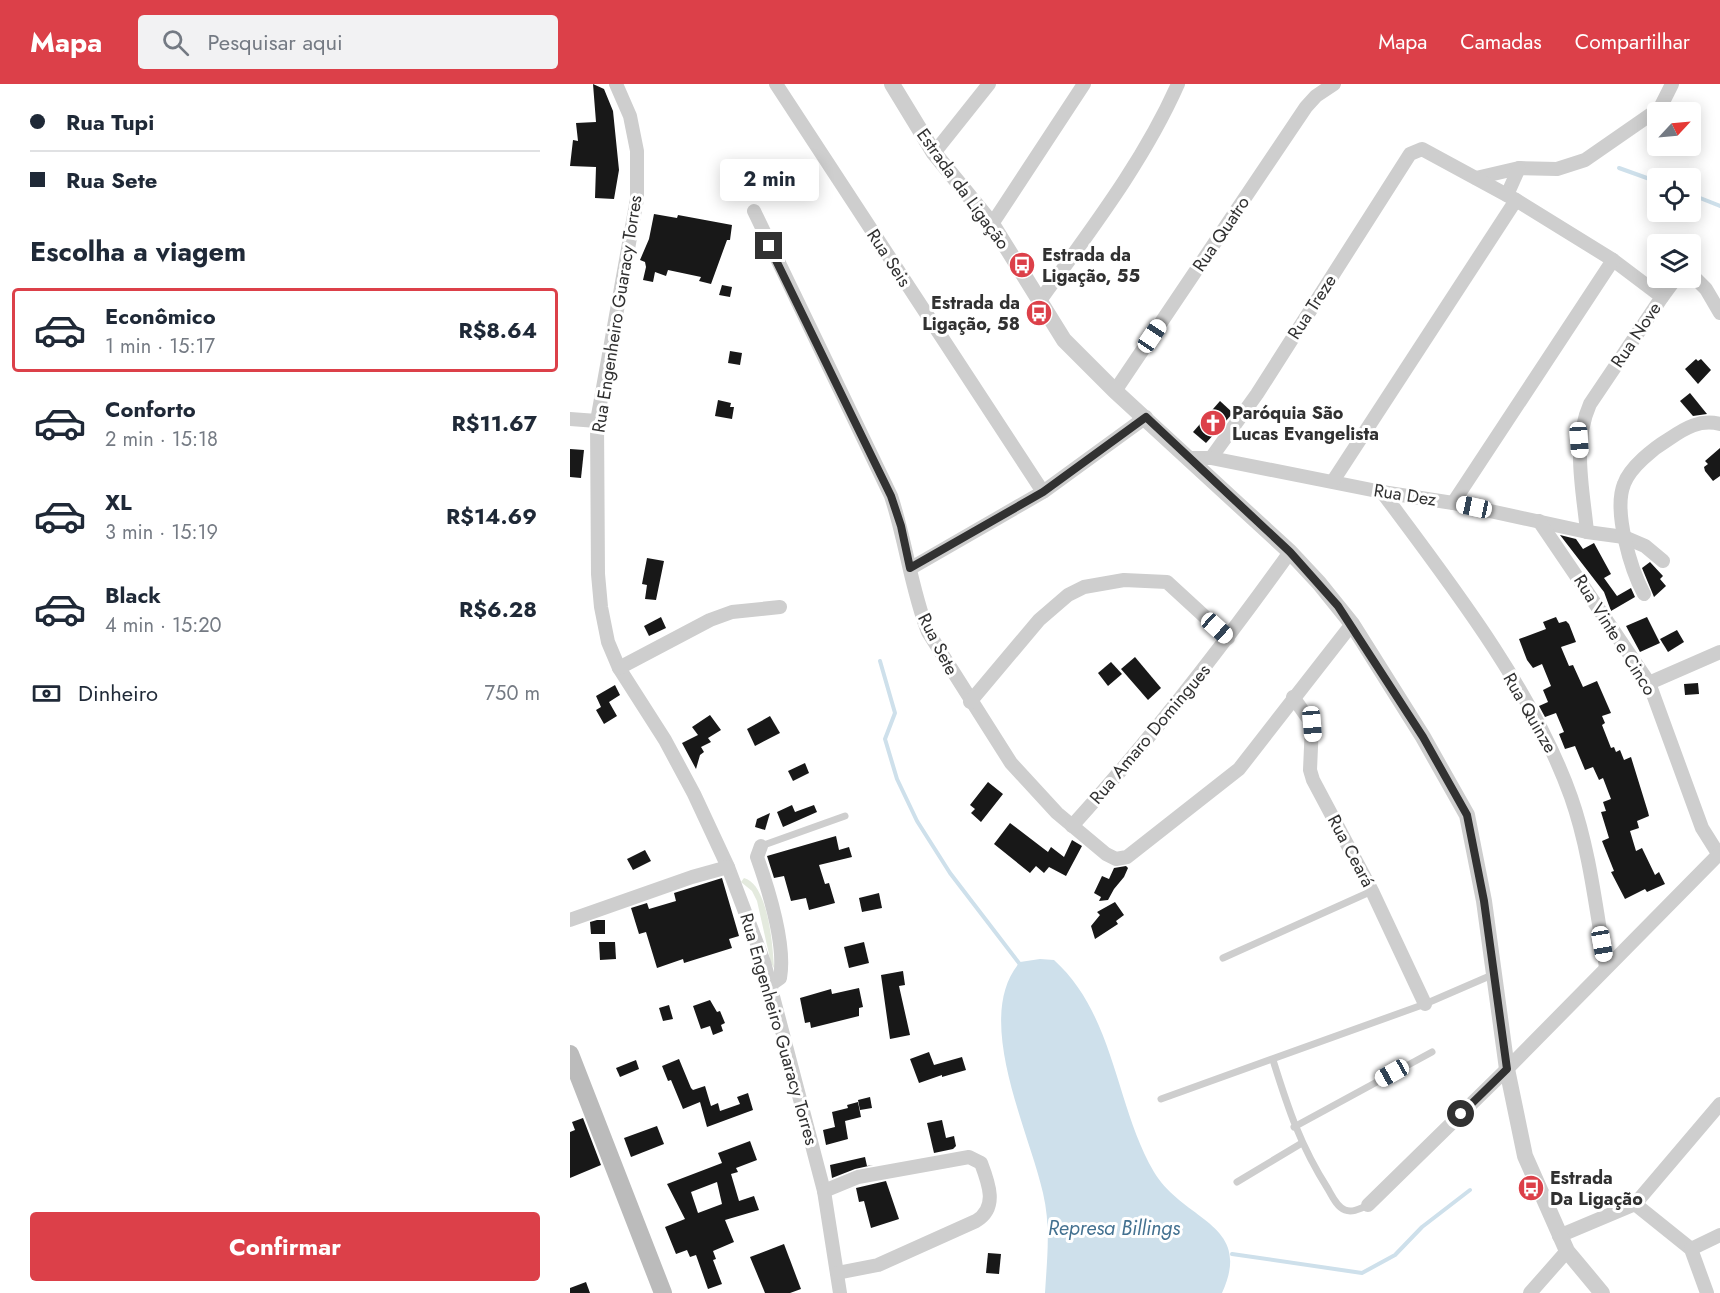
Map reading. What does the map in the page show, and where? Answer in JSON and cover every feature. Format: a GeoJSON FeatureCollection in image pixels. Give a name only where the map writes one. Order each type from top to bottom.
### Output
{"type":"FeatureCollection","features":[{"type":"Feature","properties":{"kind":"main road"},"geometry":{"type":"LineString","coordinates":[[570,1054],[663,1293]]}},
{"type":"Feature","properties":{"kind":"street","name":"Rua Engenheiro Guaracy Torres"},"geometry":{"type":"LineString","coordinates":[[616,84],[630,116],[637,151],[637,199],[597,421],[598,574],[608,642],[619,669],[670,749],[728,867],[770,985],[824,1191],[837,1273],[835,1291]]}},
{"type":"Feature","properties":{"kind":"street","name":"Rua Seis"},"geometry":{"type":"LineString","coordinates":[[776,84],[1043,492]]}},
{"type":"Feature","properties":{"kind":"street","name":"Estrada da Ligação"},"geometry":{"type":"LineString","coordinates":[[892,84],[934,153],[992,224],[1064,340],[1115,391],[1191,458],[1290,552],[1352,624],[1423,737],[1467,815],[1494,974],[1507,1069],[1525,1156],[1567,1251],[1602,1293]]}},
{"type":"Feature","properties":{"kind":"street"},"geometry":{"type":"LineString","coordinates":[[934,153],[989,84]]}},
{"type":"Feature","properties":{"kind":"street"},"geometry":{"type":"LineString","coordinates":[[992,224],[1084,84]]}},
{"type":"Feature","properties":{"kind":"street"},"geometry":{"type":"LineString","coordinates":[[1039,302],[1145,150],[1178,84]]}},
{"type":"Feature","properties":{"kind":"street","name":"Rua Quatro"},"geometry":{"type":"LineString","coordinates":[[1115,391],[1306,107],[1316,96],[1334,84]]}},
{"type":"Feature","properties":{"kind":"street"},"geometry":{"type":"LineString","coordinates":[[1476,178],[1519,168],[1557,169],[1585,160],[1660,108],[1672,84]]}},
{"type":"Feature","properties":{"kind":"street","name":"Rua Treze"},"geometry":{"type":"LineString","coordinates":[[1211,458],[1257,394],[1410,154],[1419,149],[1429,151]]}},
{"type":"Feature","properties":{"kind":"street","name":"Rua Nove"},"geometry":{"type":"LineString","coordinates":[[1429,151],[1512,197],[1613,260],[1662,297],[1590,404],[1581,424],[1579,440],[1587,532]]}},
{"type":"Feature","properties":{"kind":"street"},"geometry":{"type":"LineString","coordinates":[[1333,482],[1512,197],[1519,168]]}},
{"type":"Feature","properties":{"kind":"street","name":"Rua Sete"},"geometry":{"type":"LineString","coordinates":[[754,211],[891,496],[901,526],[920,611],[928,632],[970,702],[1011,763],[1057,813],[1106,854],[1116,859],[1126,857],[1239,769],[1293,697]]}},
{"type":"Feature","properties":{"kind":"street"},"geometry":{"type":"LineString","coordinates":[[1452,503],[1613,260]]}},
{"type":"Feature","properties":{"kind":"street"},"geometry":{"type":"LineString","coordinates":[[1701,283],[1720,313]]}},
{"type":"Feature","properties":{"kind":"street"},"geometry":{"type":"LineString","coordinates":[[1662,297],[1669,288]]}},
{"type":"Feature","properties":{"kind":"street"},"geometry":{"type":"LineString","coordinates":[[910,568],[1043,492],[1146,417]]}},
{"type":"Feature","properties":{"kind":"street"},"geometry":{"type":"LineString","coordinates":[[570,419],[597,421]]}},
{"type":"Feature","properties":{"kind":"street"},"geometry":{"type":"LineString","coordinates":[[1644,594],[1632,571],[1624,537],[1621,495],[1628,476],[1665,441],[1686,427],[1708,423],[1720,424]]}},
{"type":"Feature","properties":{"kind":"street"},"geometry":{"type":"LineString","coordinates":[[1191,458],[1211,458]]}},
{"type":"Feature","properties":{"kind":"street","name":"Rua Dez"},"geometry":{"type":"LineString","coordinates":[[1211,458],[1382,492],[1452,503],[1587,532],[1624,537],[1645,546],[1663,561]]}},
{"type":"Feature","properties":{"kind":"street","name":"Rua Quinze"},"geometry":{"type":"LineString","coordinates":[[1382,492],[1451,586],[1528,704],[1556,758],[1572,799],[1586,852],[1606,967]]}},
{"type":"Feature","properties":{"kind":"street","name":"Rua Vinte e Cinco"},"geometry":{"type":"LineString","coordinates":[[1539,521],[1649,683],[1702,828],[1719,854]]}},
{"type":"Feature","properties":{"kind":"street","name":"Rua Amaro Domingues"},"geometry":{"type":"LineString","coordinates":[[1072,826],[1144,745],[1228,639],[1290,552]]}},
{"type":"Feature","properties":{"kind":"street"},"geometry":{"type":"LineString","coordinates":[[970,702],[1039,620],[1068,595],[1084,587],[1124,580],[1167,582],[1228,639]]}},
{"type":"Feature","properties":{"kind":"street"},"geometry":{"type":"LineString","coordinates":[[619,669],[710,620],[743,610],[780,607]]}},
{"type":"Feature","properties":{"kind":"street"},"geometry":{"type":"LineString","coordinates":[[1293,697],[1352,624]]}},
{"type":"Feature","properties":{"kind":"street"},"geometry":{"type":"LineString","coordinates":[[1649,683],[1720,652]]}},
{"type":"Feature","properties":{"kind":"street","name":"Rua Ceará"},"geometry":{"type":"LineString","coordinates":[[1293,697],[1312,724],[1310,770],[1313,780],[1372,891],[1425,1004]]}},
{"type":"Feature","properties":{"kind":"street"},"geometry":{"type":"LineString","coordinates":[[761,846],[757,857],[772,904],[780,965],[780,978],[770,985]]}},
{"type":"Feature","properties":{"kind":"street"},"geometry":{"type":"LineString","coordinates":[[1368,1205],[1507,1069],[1719,854]]}},
{"type":"Feature","properties":{"kind":"street"},"geometry":{"type":"LineString","coordinates":[[570,920],[692,877],[728,867]]}},
{"type":"Feature","properties":{"kind":"street"},"geometry":{"type":"LineString","coordinates":[[1559,1236],[1635,1204],[1720,1104]]}},
{"type":"Feature","properties":{"kind":"street"},"geometry":{"type":"LineString","coordinates":[[824,1191],[858,1177],[969,1157],[981,1163],[991,1197],[987,1211],[976,1221],[878,1264],[837,1273]]}},
{"type":"Feature","properties":{"kind":"street"},"geometry":{"type":"LineString","coordinates":[[1635,1204],[1691,1249],[1707,1293]]}},
{"type":"Feature","properties":{"kind":"street"},"geometry":{"type":"LineString","coordinates":[[1691,1249],[1720,1235]]}},
{"type":"Feature","properties":{"kind":"street"},"geometry":{"type":"LineString","coordinates":[[1530,1293],[1567,1251]]}},
{"type":"Feature","properties":{"kind":"lane"},"geometry":{"type":"LineString","coordinates":[[761,846],[845,816]]}},
{"type":"Feature","properties":{"kind":"lane"},"geometry":{"type":"LineString","coordinates":[[1223,958],[1372,891]]}},
{"type":"Feature","properties":{"kind":"lane"},"geometry":{"type":"LineString","coordinates":[[1161,1099],[1425,1004],[1494,974]]}},
{"type":"Feature","properties":{"kind":"lane"},"geometry":{"type":"LineString","coordinates":[[1294,1127],[1432,1052]]}},
{"type":"Feature","properties":{"kind":"lane"},"geometry":{"type":"LineString","coordinates":[[1273,1060],[1294,1127],[1315,1168],[1343,1209],[1355,1210],[1368,1205]]}},
{"type":"Feature","properties":{"kind":"lane"},"geometry":{"type":"LineString","coordinates":[[1237,1182],[1302,1143]]}},
{"type":"Feature","properties":{"kind":"shaded area"},"geometry":{"type":"Polygon","coordinates":[[[744,878],[752,883],[764,903],[768,917],[774,968],[757,901],[752,891],[741,882],[744,878]]]}},
{"type":"Feature","properties":{"kind":"water","name":"Represa Billings"},"geometry":{"type":"Polygon","coordinates":[[[1040,959],[1054,960],[1074,982],[1090,1007],[1102,1034],[1130,1118],[1154,1172],[1167,1189],[1211,1225],[1222,1237],[1229,1252],[1229,1270],[1222,1293],[1045,1293],[1047,1218],[1036,1167],[1008,1074],[1002,1043],[1001,1012],[1007,985],[1020,962],[1040,959]]]}},
{"type":"Feature","properties":{"kind":"building"},"geometry":{"type":"Polygon","coordinates":[[[593,84],[604,89],[613,111],[619,170],[614,199],[595,198],[596,167],[570,166],[573,140],[578,141],[576,123],[596,122],[593,84]]]}},
{"type":"Feature","properties":{"kind":"building"},"geometry":{"type":"Polygon","coordinates":[[[654,214],[677,218],[678,215],[732,225],[730,240],[727,240],[711,284],[699,281],[701,277],[668,270],[666,276],[655,272],[653,282],[643,280],[646,267],[645,262],[640,260],[649,239],[654,214]]]}},
{"type":"Feature","properties":{"kind":"building"},"geometry":{"type":"Polygon","coordinates":[[[722,285],[732,287],[730,297],[719,295],[722,285]]]}},
{"type":"Feature","properties":{"kind":"building"},"geometry":{"type":"Polygon","coordinates":[[[730,351],[742,353],[740,365],[728,363],[730,351]]]}},
{"type":"Feature","properties":{"kind":"building"},"geometry":{"type":"Polygon","coordinates":[[[1696,359],[1698,361],[1701,359],[1711,370],[1698,384],[1685,369],[1696,359]]]}},
{"type":"Feature","properties":{"kind":"building"},"geometry":{"type":"Polygon","coordinates":[[[1690,393],[1707,414],[1693,416],[1680,401],[1690,393]]]}},
{"type":"Feature","properties":{"kind":"building"},"geometry":{"type":"Polygon","coordinates":[[[718,400],[731,403],[730,407],[734,407],[732,419],[715,416],[718,400]]]}},
{"type":"Feature","properties":{"kind":"building","name":"Paróquia São Lucas Evangelista"},"geometry":{"type":"Polygon","coordinates":[[[1220,401],[1233,413],[1206,443],[1193,432],[1220,401]]]}},
{"type":"Feature","properties":{"kind":"building"},"geometry":{"type":"Polygon","coordinates":[[[1720,448],[1720,476],[1713,481],[1705,471],[1704,467],[1708,464],[1705,461],[1720,448]]]}},
{"type":"Feature","properties":{"kind":"building"},"geometry":{"type":"Polygon","coordinates":[[[570,449],[584,450],[581,478],[570,477],[570,449]]]}},
{"type":"Feature","properties":{"kind":"building"},"geometry":{"type":"Polygon","coordinates":[[[1560,535],[1576,539],[1583,549],[1594,543],[1611,574],[1604,578],[1617,596],[1631,588],[1635,597],[1611,611],[1604,592],[1560,535]]]}},
{"type":"Feature","properties":{"kind":"building"},"geometry":{"type":"Polygon","coordinates":[[[647,558],[664,561],[656,600],[645,599],[647,585],[642,584],[647,558]]]}},
{"type":"Feature","properties":{"kind":"building"},"geometry":{"type":"Polygon","coordinates":[[[1650,562],[1663,576],[1660,579],[1666,586],[1654,597],[1642,568],[1650,562]]]}},
{"type":"Feature","properties":{"kind":"building"},"geometry":{"type":"Polygon","coordinates":[[[661,617],[666,628],[649,636],[644,626],[661,617]]]}},
{"type":"Feature","properties":{"kind":"building"},"geometry":{"type":"Polygon","coordinates":[[[1556,617],[1559,623],[1566,621],[1569,624],[1576,642],[1561,647],[1569,666],[1573,665],[1583,687],[1597,681],[1611,713],[1602,716],[1605,723],[1602,725],[1611,748],[1614,747],[1616,752],[1620,750],[1624,760],[1631,757],[1649,816],[1637,821],[1639,828],[1630,831],[1636,851],[1642,848],[1655,875],[1659,872],[1665,884],[1647,892],[1645,889],[1625,899],[1611,872],[1614,871],[1602,841],[1609,838],[1601,812],[1606,811],[1603,802],[1611,799],[1603,778],[1599,780],[1593,767],[1585,770],[1575,746],[1565,749],[1559,734],[1564,732],[1556,713],[1545,717],[1539,706],[1548,702],[1543,690],[1551,686],[1542,664],[1533,668],[1527,660],[1519,639],[1546,629],[1543,622],[1556,617]]]}},
{"type":"Feature","properties":{"kind":"building"},"geometry":{"type":"Polygon","coordinates":[[[1647,617],[1660,643],[1640,652],[1626,626],[1647,617]]]}},
{"type":"Feature","properties":{"kind":"building"},"geometry":{"type":"Polygon","coordinates":[[[1677,630],[1684,642],[1668,652],[1660,639],[1677,630]]]}},
{"type":"Feature","properties":{"kind":"building"},"geometry":{"type":"Polygon","coordinates":[[[1135,657],[1161,688],[1148,700],[1121,669],[1135,657]]]}},
{"type":"Feature","properties":{"kind":"building"},"geometry":{"type":"Polygon","coordinates":[[[1111,662],[1122,674],[1108,686],[1098,673],[1111,662]]]}},
{"type":"Feature","properties":{"kind":"building"},"geometry":{"type":"Polygon","coordinates":[[[1698,683],[1699,694],[1685,695],[1684,684],[1698,683]]]}},
{"type":"Feature","properties":{"kind":"building"},"geometry":{"type":"Polygon","coordinates":[[[615,685],[620,695],[609,702],[617,716],[604,724],[596,710],[601,707],[596,696],[615,685]]]}},
{"type":"Feature","properties":{"kind":"building"},"geometry":{"type":"Polygon","coordinates":[[[710,715],[721,730],[708,738],[711,742],[701,747],[704,752],[700,755],[696,769],[682,743],[698,735],[692,727],[710,715]]]}},
{"type":"Feature","properties":{"kind":"building"},"geometry":{"type":"Polygon","coordinates":[[[770,716],[780,733],[755,746],[747,729],[770,716]]]}},
{"type":"Feature","properties":{"kind":"building"},"geometry":{"type":"Polygon","coordinates":[[[805,763],[809,773],[793,781],[788,771],[805,763]]]}},
{"type":"Feature","properties":{"kind":"building"},"geometry":{"type":"Polygon","coordinates":[[[988,782],[1003,794],[981,822],[971,813],[975,809],[970,805],[988,782]]]}},
{"type":"Feature","properties":{"kind":"building"},"geometry":{"type":"Polygon","coordinates":[[[792,805],[795,812],[814,805],[817,812],[783,827],[777,812],[792,805]]]}},
{"type":"Feature","properties":{"kind":"building"},"geometry":{"type":"Polygon","coordinates":[[[770,813],[765,830],[755,827],[757,819],[770,813]]]}},
{"type":"Feature","properties":{"kind":"building"},"geometry":{"type":"Polygon","coordinates":[[[1010,823],[1048,852],[1051,847],[1064,857],[1072,840],[1082,846],[1066,876],[1049,867],[1044,873],[1036,866],[1030,873],[994,844],[1010,823]]]}},
{"type":"Feature","properties":{"kind":"building"},"geometry":{"type":"Polygon","coordinates":[[[836,836],[839,850],[849,847],[852,857],[819,865],[825,884],[829,883],[835,903],[809,910],[806,898],[791,901],[784,876],[774,878],[767,856],[836,836]]]}},
{"type":"Feature","properties":{"kind":"building"},"geometry":{"type":"Polygon","coordinates":[[[645,850],[651,861],[633,870],[627,859],[645,850]]]}},
{"type":"Feature","properties":{"kind":"building"},"geometry":{"type":"Polygon","coordinates":[[[1126,866],[1128,868],[1124,877],[1108,900],[1099,901],[1101,897],[1094,893],[1102,876],[1109,879],[1114,868],[1126,866]]]}},
{"type":"Feature","properties":{"kind":"building"},"geometry":{"type":"Polygon","coordinates":[[[722,878],[739,936],[729,939],[732,948],[684,963],[683,959],[657,968],[646,932],[639,934],[631,908],[647,903],[649,909],[676,901],[674,893],[722,878]]]}},
{"type":"Feature","properties":{"kind":"building"},"geometry":{"type":"Polygon","coordinates":[[[879,893],[882,908],[862,912],[859,898],[879,893]]]}},
{"type":"Feature","properties":{"kind":"building"},"geometry":{"type":"Polygon","coordinates":[[[1115,902],[1124,915],[1116,921],[1118,924],[1095,939],[1091,926],[1100,915],[1097,912],[1115,902]]]}},
{"type":"Feature","properties":{"kind":"building"},"geometry":{"type":"Polygon","coordinates":[[[605,920],[605,934],[591,934],[590,922],[605,920]]]}},
{"type":"Feature","properties":{"kind":"building"},"geometry":{"type":"Polygon","coordinates":[[[599,942],[615,942],[616,959],[600,960],[599,942]]]}},
{"type":"Feature","properties":{"kind":"building"},"geometry":{"type":"Polygon","coordinates":[[[864,942],[869,963],[849,968],[844,947],[864,942]]]}},
{"type":"Feature","properties":{"kind":"building"},"geometry":{"type":"Polygon","coordinates":[[[903,971],[905,985],[899,986],[910,1035],[890,1039],[881,975],[903,971]]]}},
{"type":"Feature","properties":{"kind":"building"},"geometry":{"type":"Polygon","coordinates":[[[859,988],[863,1007],[859,1008],[859,1016],[811,1028],[810,1022],[805,1023],[800,998],[831,989],[832,994],[859,988]]]}},
{"type":"Feature","properties":{"kind":"building"},"geometry":{"type":"Polygon","coordinates":[[[710,1000],[717,1012],[720,1011],[725,1023],[721,1025],[723,1031],[713,1035],[710,1026],[701,1029],[693,1006],[710,1000]]]}},
{"type":"Feature","properties":{"kind":"building"},"geometry":{"type":"Polygon","coordinates":[[[669,1005],[673,1019],[663,1021],[659,1008],[669,1005]]]}},
{"type":"Feature","properties":{"kind":"building"},"geometry":{"type":"Polygon","coordinates":[[[929,1052],[934,1065],[962,1057],[966,1070],[919,1083],[910,1059],[929,1052]]]}},
{"type":"Feature","properties":{"kind":"building"},"geometry":{"type":"Polygon","coordinates":[[[679,1059],[691,1088],[693,1090],[705,1086],[711,1106],[718,1103],[720,1111],[740,1104],[737,1097],[748,1093],[753,1110],[707,1127],[700,1102],[683,1109],[671,1080],[668,1081],[662,1066],[679,1059]]]}},
{"type":"Feature","properties":{"kind":"building"},"geometry":{"type":"Polygon","coordinates":[[[636,1060],[639,1069],[620,1077],[616,1068],[636,1060]]]}},
{"type":"Feature","properties":{"kind":"building"},"geometry":{"type":"Polygon","coordinates":[[[870,1097],[872,1108],[860,1110],[858,1100],[870,1097]]]}},
{"type":"Feature","properties":{"kind":"building"},"geometry":{"type":"Polygon","coordinates":[[[858,1102],[861,1117],[845,1121],[848,1139],[826,1145],[823,1130],[835,1127],[832,1112],[848,1108],[847,1105],[858,1102]]]}},
{"type":"Feature","properties":{"kind":"building"},"geometry":{"type":"Polygon","coordinates":[[[583,1118],[601,1165],[570,1178],[570,1132],[575,1130],[572,1122],[583,1118]]]}},
{"type":"Feature","properties":{"kind":"building"},"geometry":{"type":"Polygon","coordinates":[[[942,1120],[946,1138],[954,1136],[956,1146],[953,1149],[934,1153],[927,1123],[942,1120]]]}},
{"type":"Feature","properties":{"kind":"building"},"geometry":{"type":"Polygon","coordinates":[[[657,1126],[664,1144],[631,1157],[624,1138],[657,1126]]]}},
{"type":"Feature","properties":{"kind":"building"},"geometry":{"type":"Polygon","coordinates":[[[750,1141],[757,1160],[736,1168],[738,1172],[731,1174],[739,1201],[754,1196],[759,1210],[725,1220],[734,1242],[713,1251],[716,1259],[713,1260],[722,1284],[708,1289],[696,1255],[690,1257],[687,1250],[676,1254],[665,1227],[685,1219],[667,1184],[722,1163],[718,1153],[750,1141]],[[717,1182],[691,1192],[698,1213],[722,1204],[717,1182]]]}},
{"type":"Feature","properties":{"kind":"building"},"geometry":{"type":"Polygon","coordinates":[[[865,1157],[867,1166],[873,1165],[832,1178],[830,1165],[865,1157]]]}},
{"type":"Feature","properties":{"kind":"building"},"geometry":{"type":"Polygon","coordinates":[[[886,1181],[899,1219],[871,1228],[864,1201],[859,1202],[856,1188],[886,1181]]]}},
{"type":"Feature","properties":{"kind":"building"},"geometry":{"type":"Polygon","coordinates":[[[784,1244],[801,1289],[790,1293],[765,1293],[750,1257],[784,1244]]]}},
{"type":"Feature","properties":{"kind":"building"},"geometry":{"type":"Polygon","coordinates":[[[988,1253],[1001,1254],[999,1274],[986,1273],[988,1253]]]}},
{"type":"Feature","properties":{"kind":"building"},"geometry":{"type":"Polygon","coordinates":[[[586,1282],[590,1293],[570,1293],[570,1288],[586,1282]]]}},
{"type":"Feature","properties":{"kind":"waterway"},"geometry":{"type":"LineString","coordinates":[[1619,168],[1647,178]]}},
{"type":"Feature","properties":{"kind":"waterway"},"geometry":{"type":"LineString","coordinates":[[1701,198],[1720,206]]}},
{"type":"Feature","properties":{"kind":"waterway"},"geometry":{"type":"LineString","coordinates":[[880,661],[895,713],[885,739],[897,779],[917,821],[950,873],[1022,967]]}},
{"type":"Feature","properties":{"kind":"waterway"},"geometry":{"type":"LineString","coordinates":[[1232,1254],[1362,1273],[1395,1255],[1422,1227],[1470,1190]]}},
{"type":"Feature","properties":{"kind":"place","name":"Estrada da Ligação, 55"},"geometry":{"type":"Point","coordinates":[1022,265]}},
{"type":"Feature","properties":{"kind":"place","name":"Estrada da Ligação, 58"},"geometry":{"type":"Point","coordinates":[1039,313]}},
{"type":"Feature","properties":{"kind":"place","name":"Paróquia São Lucas Evangelista"},"geometry":{"type":"Point","coordinates":[1213,423]}},
{"type":"Feature","properties":{"kind":"place","name":"Estrada Da Ligação"},"geometry":{"type":"Point","coordinates":[1531,1188]}},
{"type":"Feature","properties":{"kind":"route"},"geometry":{"type":"LineString","coordinates":[[769,246],[891,496],[901,526],[910,568],[1043,492],[1146,417],[1290,552],[1338,606],[1352,624],[1423,737],[1467,815],[1484,901],[1507,1069],[1461,1114]]}}]}
